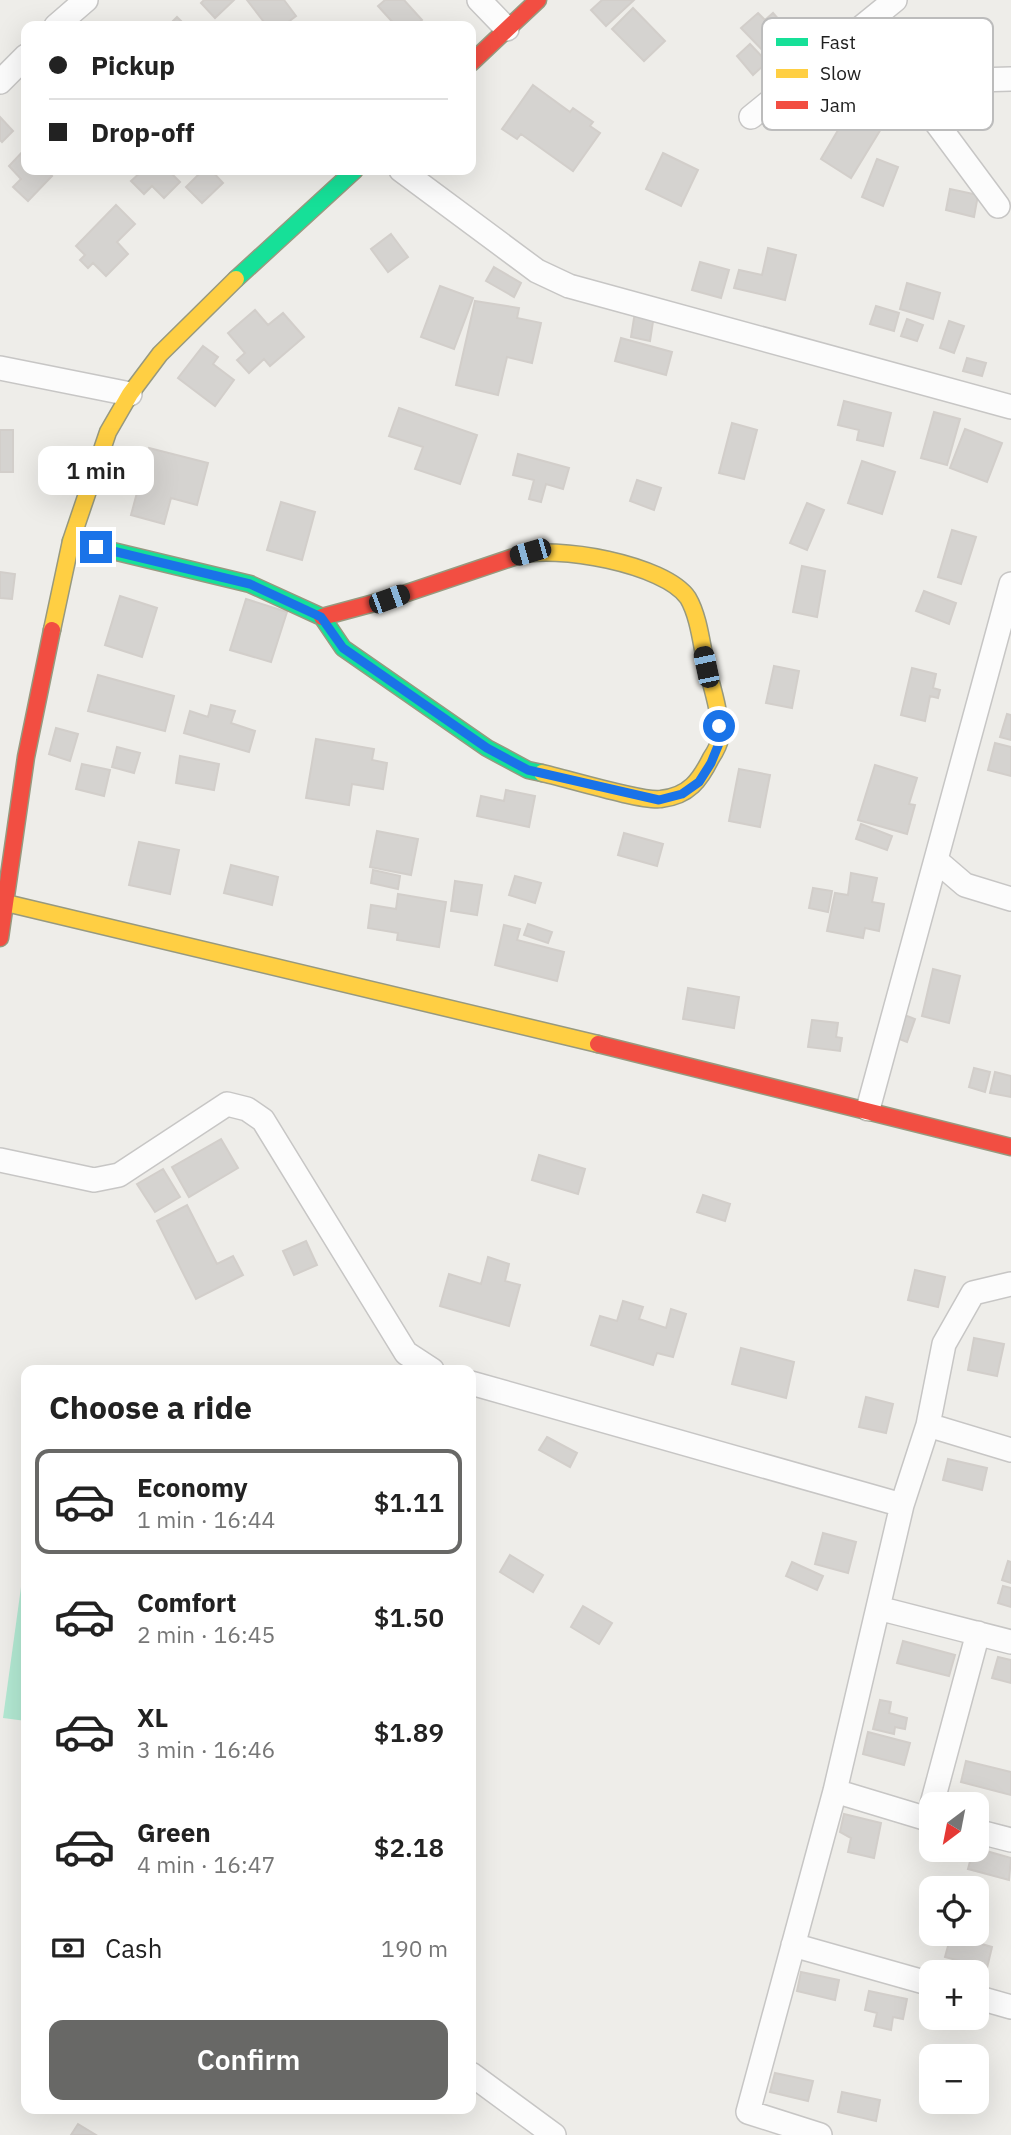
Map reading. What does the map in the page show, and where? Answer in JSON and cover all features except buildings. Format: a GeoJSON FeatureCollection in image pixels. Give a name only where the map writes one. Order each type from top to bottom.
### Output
{"type":"FeatureCollection","features":[{"type":"Feature","properties":{"kind":"street"},"geometry":{"type":"LineString","coordinates":[[62,21],[86,0]]}},
{"type":"Feature","properties":{"kind":"street"},"geometry":{"type":"LineString","coordinates":[[479,0],[507,29]]}},
{"type":"Feature","properties":{"kind":"street"},"geometry":{"type":"LineString","coordinates":[[476,58],[538,0]]}},
{"type":"Feature","properties":{"kind":"street"},"geometry":{"type":"LineString","coordinates":[[872,18],[895,0]]}},
{"type":"Feature","properties":{"kind":"street"},"geometry":{"type":"LineString","coordinates":[[0,82],[21,61]]}},
{"type":"Feature","properties":{"kind":"street"},"geometry":{"type":"LineString","coordinates":[[993,80],[1011,79]]}},
{"type":"Feature","properties":{"kind":"street"},"geometry":{"type":"LineString","coordinates":[[751,117],[762,108]]}},
{"type":"Feature","properties":{"kind":"street"},"geometry":{"type":"LineString","coordinates":[[942,130],[998,206]]}},
{"type":"Feature","properties":{"kind":"street"},"geometry":{"type":"LineString","coordinates":[[0,938],[26,757],[71,541],[104,442],[130,394],[160,354],[200,312],[350,175]]}},
{"type":"Feature","properties":{"kind":"street"},"geometry":{"type":"LineString","coordinates":[[408,175],[537,271],[569,286],[1011,407]]}},
{"type":"Feature","properties":{"kind":"street"},"geometry":{"type":"LineString","coordinates":[[0,368],[130,394]]}},
{"type":"Feature","properties":{"kind":"street"},"geometry":{"type":"LineString","coordinates":[[71,541],[250,584],[321,617],[343,648],[487,748],[528,770],[659,800],[682,794],[699,782],[720,741],[717,711],[697,623],[687,597],[667,582],[631,565],[569,554],[530,552],[389,599],[321,617]]}},
{"type":"Feature","properties":{"kind":"street"},"geometry":{"type":"LineString","coordinates":[[868,1109],[1011,584]]}},
{"type":"Feature","properties":{"kind":"street"},"geometry":{"type":"LineString","coordinates":[[937,861],[965,885],[1011,899]]}},
{"type":"Feature","properties":{"kind":"street"},"geometry":{"type":"LineString","coordinates":[[6,903],[868,1109],[1011,1147]]}},
{"type":"Feature","properties":{"kind":"street"},"geometry":{"type":"LineString","coordinates":[[0,1160],[93,1180],[108,1180],[227,1104],[247,1109],[264,1120],[405,1353],[424,1365]]}},
{"type":"Feature","properties":{"kind":"street"},"geometry":{"type":"LineString","coordinates":[[820,2135],[748,2112],[835,1791],[902,1505],[928,1425],[944,1344],[973,1293],[1011,1284]]}},
{"type":"Feature","properties":{"kind":"street"},"geometry":{"type":"LineString","coordinates":[[476,1384],[902,1505]]}},
{"type":"Feature","properties":{"kind":"street"},"geometry":{"type":"LineString","coordinates":[[928,1425],[1011,1450]]}},
{"type":"Feature","properties":{"kind":"street"},"geometry":{"type":"LineString","coordinates":[[878,1608],[1011,1642]]}},
{"type":"Feature","properties":{"kind":"street"},"geometry":{"type":"LineString","coordinates":[[935,1792],[978,1633]]}},
{"type":"Feature","properties":{"kind":"street"},"geometry":{"type":"LineString","coordinates":[[835,1791],[919,1810]]}},
{"type":"Feature","properties":{"kind":"street"},"geometry":{"type":"LineString","coordinates":[[989,1834],[1011,1840]]}},
{"type":"Feature","properties":{"kind":"street"},"geometry":{"type":"LineString","coordinates":[[793,1945],[919,1981]]}},
{"type":"Feature","properties":{"kind":"street"},"geometry":{"type":"LineString","coordinates":[[989,2001],[1011,2007]]}},
{"type":"Feature","properties":{"kind":"street"},"geometry":{"type":"LineString","coordinates":[[476,2078],[554,2135]]}},
{"type":"Feature","properties":{"kind":"green space"},"geometry":{"type":"Polygon","coordinates":[[[21,1587],[21,1720],[3,1718],[21,1587]]]}},
{"type":"Feature","properties":{"kind":"traffic: fast"},"geometry":{"type":"LineString","coordinates":[[236,279],[350,175]]}},
{"type":"Feature","properties":{"kind":"traffic: fast"},"geometry":{"type":"LineString","coordinates":[[71,541],[250,584],[322,617],[343,648],[487,748],[528,770],[542,773]]}},
{"type":"Feature","properties":{"kind":"traffic: slow"},"geometry":{"type":"LineString","coordinates":[[52,630],[71,541],[108,432],[130,394],[160,354],[236,279]]}},
{"type":"Feature","properties":{"kind":"traffic: slow"},"geometry":{"type":"LineString","coordinates":[[517,556],[556,553],[608,560],[657,575],[676,586],[688,598],[694,612],[719,718],[719,743],[702,773],[686,791],[671,797],[638,797],[542,773]]}},
{"type":"Feature","properties":{"kind":"traffic: slow"},"geometry":{"type":"LineString","coordinates":[[6,903],[598,1044]]}},
{"type":"Feature","properties":{"kind":"traffic: jam"},"geometry":{"type":"LineString","coordinates":[[476,58],[538,0]]}},
{"type":"Feature","properties":{"kind":"traffic: jam"},"geometry":{"type":"LineString","coordinates":[[322,617],[389,599],[517,556]]}},
{"type":"Feature","properties":{"kind":"traffic: jam"},"geometry":{"type":"LineString","coordinates":[[0,938],[26,757],[52,630]]}},
{"type":"Feature","properties":{"kind":"traffic: jam"},"geometry":{"type":"LineString","coordinates":[[598,1044],[1011,1147]]}},
{"type":"Feature","properties":{"kind":"route"},"geometry":{"type":"LineString","coordinates":[[96,547],[250,584],[321,617],[343,648],[487,748],[528,770],[659,800],[682,794],[699,782],[720,741],[719,726]]}}]}
